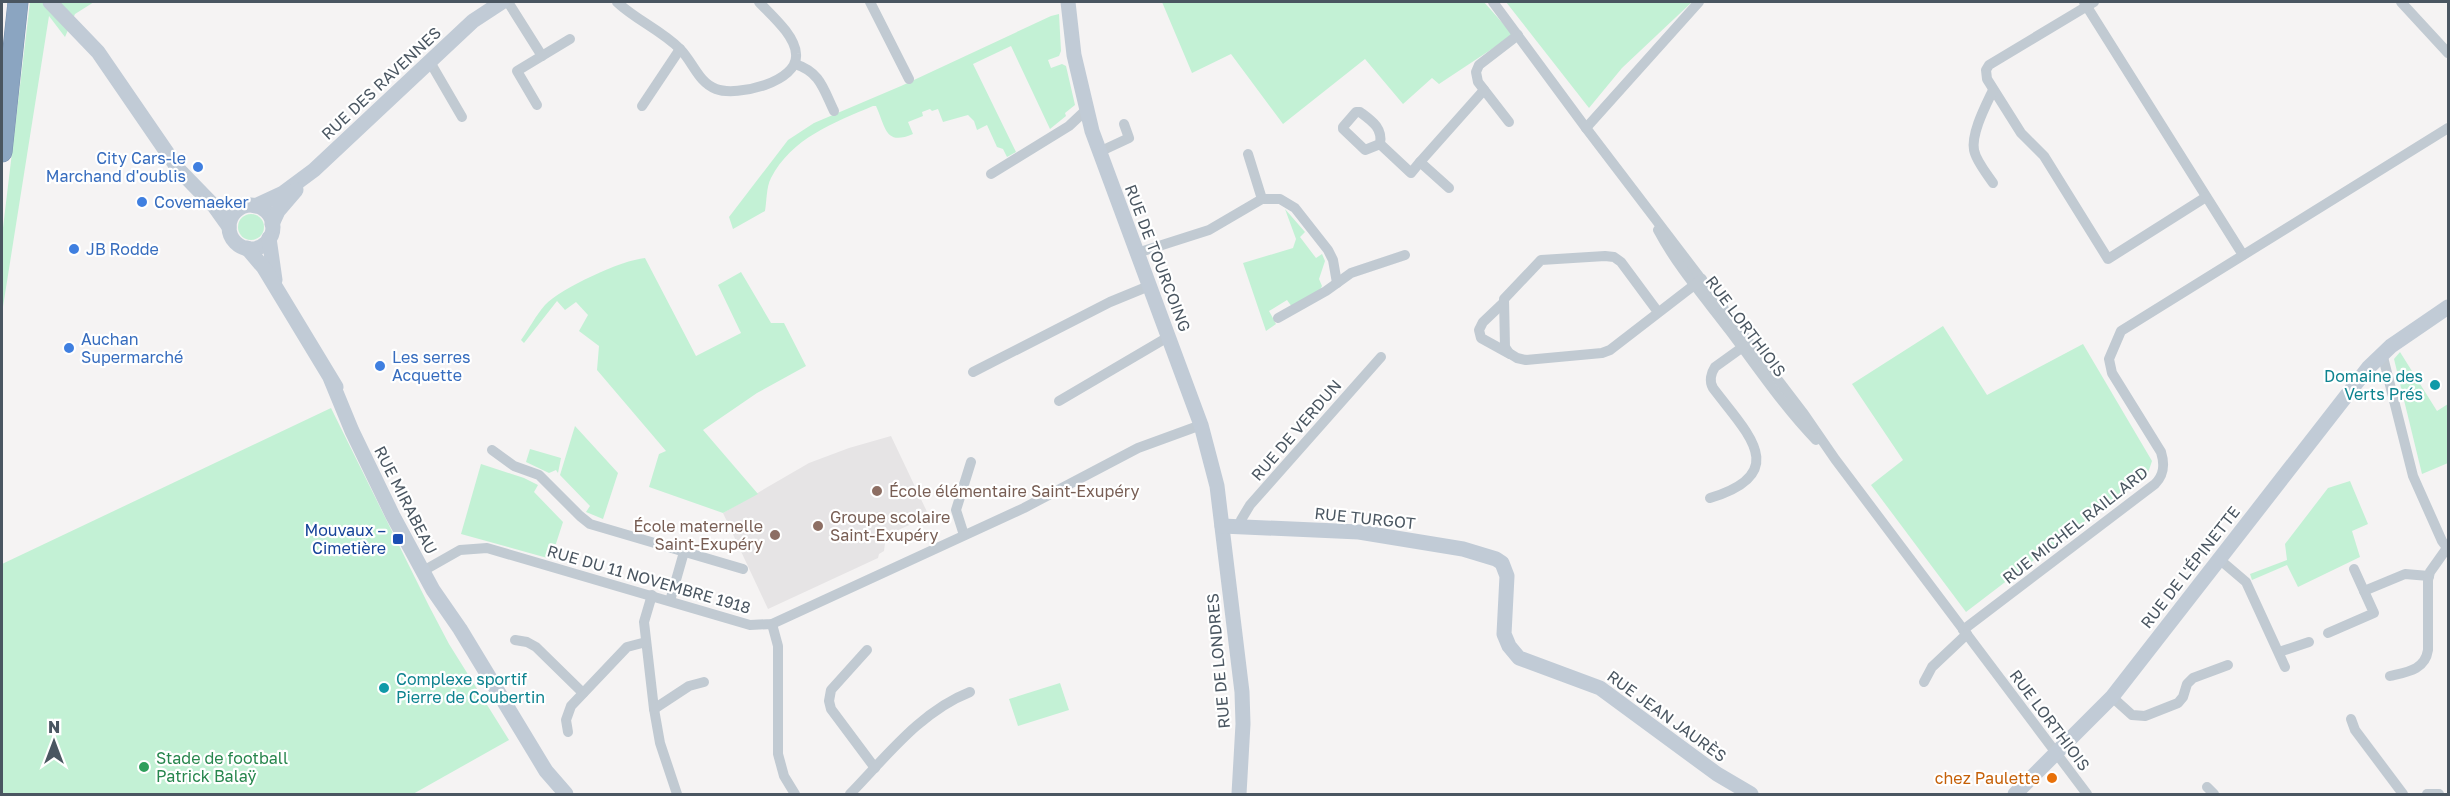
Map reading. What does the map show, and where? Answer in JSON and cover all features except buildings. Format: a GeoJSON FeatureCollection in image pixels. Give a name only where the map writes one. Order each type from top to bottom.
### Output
{"type":"FeatureCollection","features":[{"type":"Feature","properties":{"kind":"highway"},"geometry":{"type":"LineString","coordinates":[[2,152],[18,2]]}},
{"type":"Feature","properties":{"kind":"main road"},"geometry":{"type":"LineString","coordinates":[[51,2],[98,52],[179,170],[196,189],[214,206],[229,227],[234,241],[247,248],[260,247],[270,231],[266,212],[226,203],[196,189]]}},
{"type":"Feature","properties":{"kind":"main road","name":"RUE DES RAVENNES"},"geometry":{"type":"LineString","coordinates":[[270,231],[278,211],[314,170],[479,15],[501,2]]}},
{"type":"Feature","properties":{"kind":"main road","name":"RUE DE TOURCOING"},"geometry":{"type":"LineString","coordinates":[[1068,2],[1070,31],[1086,110],[1099,152],[1201,425],[1215,479],[1222,526]]}},
{"type":"Feature","properties":{"kind":"main road","name":"RUE DES RAVENNES"},"geometry":{"type":"LineString","coordinates":[[248,207],[283,193],[314,170]]}},
{"type":"Feature","properties":{"kind":"main road"},"geometry":{"type":"LineString","coordinates":[[229,227],[232,215],[248,207]]}},
{"type":"Feature","properties":{"kind":"main road","name":"RUE MIRABEAU"},"geometry":{"type":"LineString","coordinates":[[270,231],[269,252],[279,295]]}},
{"type":"Feature","properties":{"kind":"main road","name":"RUE MIRABEAU"},"geometry":{"type":"LineString","coordinates":[[247,248],[258,260],[331,380],[369,468],[558,795]]}},
{"type":"Feature","properties":{"kind":"main road","name":"RUE DE L'ÉPINETTE"},"geometry":{"type":"LineString","coordinates":[[2015,795],[2112,697],[2382,353],[2448,307]]}},
{"type":"Feature","properties":{"kind":"main road","name":"RUE TURGOT"},"geometry":{"type":"LineString","coordinates":[[1222,526],[1359,532],[1463,549],[1488,555],[1502,563]]}},
{"type":"Feature","properties":{"kind":"main road","name":"RUE DE LONDRES"},"geometry":{"type":"LineString","coordinates":[[1222,526],[1242,692],[1243,724],[1239,795]]}},
{"type":"Feature","properties":{"kind":"main road","name":"RUE JEAN JAURÈS"},"geometry":{"type":"LineString","coordinates":[[1502,563],[1507,576],[1504,634],[1509,646],[1519,658],[1600,688],[1717,774],[1751,795]]}},
{"type":"Feature","properties":{"kind":"main road","name":"RUE MIRABEAU"},"geometry":{"type":"LineString","coordinates":[[546,771],[566,795]]}},
{"type":"Feature","properties":{"kind":"street"},"geometry":{"type":"LineString","coordinates":[[508,2],[542,56]]}},
{"type":"Feature","properties":{"kind":"street"},"geometry":{"type":"LineString","coordinates":[[617,2],[680,49],[703,80],[718,90],[729,92],[753,89],[773,81],[790,71],[795,64],[796,53],[790,38],[761,2]]}},
{"type":"Feature","properties":{"kind":"street"},"geometry":{"type":"LineString","coordinates":[[870,2],[909,79]]}},
{"type":"Feature","properties":{"kind":"street","name":"RUE LORTHIOIS"},"geometry":{"type":"LineString","coordinates":[[1492,2],[1643,203],[1663,239],[1699,282],[1746,345],[1800,423],[1835,459],[2087,795]]}},
{"type":"Feature","properties":{"kind":"street"},"geometry":{"type":"LineString","coordinates":[[1586,128],[1699,2]]}},
{"type":"Feature","properties":{"kind":"street"},"geometry":{"type":"LineString","coordinates":[[2401,2],[2448,53]]}},
{"type":"Feature","properties":{"kind":"street"},"geometry":{"type":"LineString","coordinates":[[2206,197],[2108,259],[2044,156],[2021,133],[1993,90],[1986,75],[1987,67],[2089,3],[2243,255]]}},
{"type":"Feature","properties":{"kind":"street"},"geometry":{"type":"LineString","coordinates":[[1509,122],[1482,93],[1477,79],[1477,68],[1518,35]]}},
{"type":"Feature","properties":{"kind":"street"},"geometry":{"type":"LineString","coordinates":[[537,105],[516,71],[570,39]]}},
{"type":"Feature","properties":{"kind":"street"},"geometry":{"type":"LineString","coordinates":[[642,106],[680,49]]}},
{"type":"Feature","properties":{"kind":"street"},"geometry":{"type":"LineString","coordinates":[[430,62],[462,117]]}},
{"type":"Feature","properties":{"kind":"street"},"geometry":{"type":"LineString","coordinates":[[795,64],[816,74],[834,111]]}},
{"type":"Feature","properties":{"kind":"street"},"geometry":{"type":"LineString","coordinates":[[1993,90],[1981,116],[1974,145],[1976,154],[1993,183]]}},
{"type":"Feature","properties":{"kind":"street"},"geometry":{"type":"LineString","coordinates":[[1380,144],[1411,172],[1482,93]]}},
{"type":"Feature","properties":{"kind":"street"},"geometry":{"type":"LineString","coordinates":[[991,174],[1039,141],[1070,126],[1086,110]]}},
{"type":"Feature","properties":{"kind":"street"},"geometry":{"type":"LineString","coordinates":[[1099,152],[1129,138],[1124,124]]}},
{"type":"Feature","properties":{"kind":"street","name":"RUE MICHEL RAILLARD"},"geometry":{"type":"LineString","coordinates":[[1965,632],[2158,480],[2163,467],[2161,452],[2112,373],[2109,359],[2121,331],[2448,128]]}},
{"type":"Feature","properties":{"kind":"street"},"geometry":{"type":"LineString","coordinates":[[1248,154],[1262,199]]}},
{"type":"Feature","properties":{"kind":"street"},"geometry":{"type":"LineString","coordinates":[[1420,162],[1449,188]]}},
{"type":"Feature","properties":{"kind":"street"},"geometry":{"type":"LineString","coordinates":[[1137,253],[1209,230],[1262,199],[1280,200],[1295,208],[1330,254],[1337,283]]}},
{"type":"Feature","properties":{"kind":"street"},"geometry":{"type":"LineString","coordinates":[[1278,318],[1351,273],[1405,255]]}},
{"type":"Feature","properties":{"kind":"street"},"geometry":{"type":"LineString","coordinates":[[1659,312],[1621,262],[1609,256],[1540,260],[1506,296],[1503,303],[1483,322],[1479,330],[1481,338],[1526,360],[1602,353],[1659,312],[1699,282]]}},
{"type":"Feature","properties":{"kind":"street"},"geometry":{"type":"LineString","coordinates":[[973,372],[1110,302],[1149,286]]}},
{"type":"Feature","properties":{"kind":"street"},"geometry":{"type":"LineString","coordinates":[[1503,303],[1505,343],[1513,355]]}},
{"type":"Feature","properties":{"kind":"street"},"geometry":{"type":"LineString","coordinates":[[1059,401],[1168,337]]}},
{"type":"Feature","properties":{"kind":"street"},"geometry":{"type":"LineString","coordinates":[[1710,498],[1743,485],[1752,474],[1755,465],[1757,456],[1754,444],[1711,382],[1712,372],[1716,367],[1746,345]]}},
{"type":"Feature","properties":{"kind":"street"},"geometry":{"type":"LineString","coordinates":[[2382,353],[2413,476],[2448,548],[2429,576],[2426,660],[2417,668],[2390,676]]}},
{"type":"Feature","properties":{"kind":"street","name":"RUE DE VERDUN"},"geometry":{"type":"LineString","coordinates":[[1240,527],[1241,520],[1250,505],[1381,357]]}},
{"type":"Feature","properties":{"kind":"street"},"geometry":{"type":"LineString","coordinates":[[795,795],[784,776],[778,754],[778,652],[772,624],[1046,497],[1138,448],[1201,425]]}},
{"type":"Feature","properties":{"kind":"street"},"geometry":{"type":"LineString","coordinates":[[492,450],[514,466],[539,475],[590,524],[743,569]]}},
{"type":"Feature","properties":{"kind":"street"},"geometry":{"type":"LineString","coordinates":[[964,535],[956,510],[971,462]]}},
{"type":"Feature","properties":{"kind":"street","name":"RUE DU 11 NOVEMBRE 1918"},"geometry":{"type":"LineString","coordinates":[[426,569],[463,549],[487,548],[750,625],[772,624]]}},
{"type":"Feature","properties":{"kind":"street"},"geometry":{"type":"LineString","coordinates":[[670,601],[684,552]]}},
{"type":"Feature","properties":{"kind":"street"},"geometry":{"type":"LineString","coordinates":[[2219,559],[2246,582],[2285,667]]}},
{"type":"Feature","properties":{"kind":"street"},"geometry":{"type":"LineString","coordinates":[[2328,633],[2373,613],[2354,569]]}},
{"type":"Feature","properties":{"kind":"street"},"geometry":{"type":"LineString","coordinates":[[2364,591],[2401,575],[2429,576]]}},
{"type":"Feature","properties":{"kind":"street"},"geometry":{"type":"LineString","coordinates":[[652,595],[645,618],[646,642],[654,709],[672,792]]}},
{"type":"Feature","properties":{"kind":"street"},"geometry":{"type":"LineString","coordinates":[[1924,682],[1932,667],[1965,632]]}},
{"type":"Feature","properties":{"kind":"street"},"geometry":{"type":"LineString","coordinates":[[515,640],[536,647],[583,693]]}},
{"type":"Feature","properties":{"kind":"street"},"geometry":{"type":"LineString","coordinates":[[568,732],[567,715],[583,693],[627,647],[646,642]]}},
{"type":"Feature","properties":{"kind":"street"},"geometry":{"type":"LineString","coordinates":[[2279,652],[2309,642]]}},
{"type":"Feature","properties":{"kind":"street"},"geometry":{"type":"LineString","coordinates":[[867,650],[831,690],[829,701],[831,709],[875,768]]}},
{"type":"Feature","properties":{"kind":"street"},"geometry":{"type":"LineString","coordinates":[[2112,697],[2132,715],[2145,716],[2178,703],[2183,697],[2187,684],[2193,678],[2228,665]]}},
{"type":"Feature","properties":{"kind":"street"},"geometry":{"type":"LineString","coordinates":[[654,709],[689,686],[704,682]]}},
{"type":"Feature","properties":{"kind":"street"},"geometry":{"type":"LineString","coordinates":[[850,795],[930,714],[952,699],[970,692]]}},
{"type":"Feature","properties":{"kind":"street"},"geometry":{"type":"LineString","coordinates":[[2351,719],[2355,730],[2403,795]]}},
{"type":"Feature","properties":{"kind":"street"},"geometry":{"type":"LineString","coordinates":[[2427,795],[2439,795]]}},
{"type":"Feature","properties":{"kind":"shaded area","name":"Groupe scolaire Saint-Exupéry"},"geometry":{"type":"Polygon","coordinates":[[[891,436],[929,516],[883,537],[884,551],[879,554],[878,558],[768,609],[723,513],[809,463],[891,436]]]}},
{"type":"Feature","properties":{"kind":"green space"},"geometry":{"type":"Polygon","coordinates":[[[30,2],[94,2],[75,14],[65,37],[49,16],[2,313],[2,236],[30,2]]]}},
{"type":"Feature","properties":{"kind":"green space"},"geometry":{"type":"Polygon","coordinates":[[[1162,2],[1484,2],[1513,35],[1439,84],[1432,78],[1403,104],[1365,59],[1283,124],[1231,54],[1192,73],[1162,2]]]}},
{"type":"Feature","properties":{"kind":"green space"},"geometry":{"type":"Polygon","coordinates":[[[1506,2],[1692,2],[1622,68],[1589,108],[1506,2]]]}},
{"type":"Feature","properties":{"kind":"green space"},"geometry":{"type":"Polygon","coordinates":[[[1059,14],[1061,51],[1059,56],[1048,60],[1051,68],[1062,64],[1066,66],[1075,105],[1050,129],[1011,46],[973,64],[1016,152],[1007,157],[1003,149],[997,147],[987,125],[977,130],[974,121],[968,115],[943,122],[938,109],[922,112],[923,116],[908,122],[913,134],[897,138],[888,133],[876,106],[873,106],[815,133],[790,152],[771,178],[765,211],[733,229],[729,217],[788,140],[814,123],[1059,14]]]}},
{"type":"Feature","properties":{"kind":"green space"},"geometry":{"type":"Polygon","coordinates":[[[1285,209],[1305,232],[1300,237],[1316,258],[1322,254],[1325,261],[1319,279],[1322,286],[1319,292],[1292,307],[1287,300],[1269,311],[1276,324],[1266,331],[1243,263],[1293,248],[1296,239],[1285,209]]]}},
{"type":"Feature","properties":{"kind":"green space"},"geometry":{"type":"Polygon","coordinates":[[[251,214],[260,218],[264,227],[260,236],[251,240],[242,236],[238,227],[242,218],[251,214]]]}},
{"type":"Feature","properties":{"kind":"green space"},"geometry":{"type":"Polygon","coordinates":[[[645,258],[696,356],[741,333],[718,285],[741,272],[771,323],[784,323],[806,366],[757,393],[703,430],[758,494],[723,513],[649,487],[659,454],[666,451],[597,370],[599,346],[579,331],[588,315],[576,302],[565,310],[557,301],[524,343],[521,340],[545,305],[553,298],[607,269],[645,258]]]}},
{"type":"Feature","properties":{"kind":"green space"},"geometry":{"type":"Polygon","coordinates":[[[1943,326],[1987,395],[2083,344],[2152,461],[2148,473],[1966,612],[1871,485],[1903,460],[1852,384],[1943,326]]]}},
{"type":"Feature","properties":{"kind":"green space"},"geometry":{"type":"Polygon","coordinates":[[[2400,352],[2437,411],[2448,404],[2448,463],[2422,474],[2394,359],[2400,352]]]}},
{"type":"Feature","properties":{"kind":"green space"},"geometry":{"type":"Polygon","coordinates":[[[331,408],[449,644],[509,740],[413,794],[2,794],[2,564],[331,408]]]}},
{"type":"Feature","properties":{"kind":"green space"},"geometry":{"type":"Polygon","coordinates":[[[575,426],[618,473],[603,519],[586,512],[590,506],[560,475],[575,426]]]}},
{"type":"Feature","properties":{"kind":"green space"},"geometry":{"type":"Polygon","coordinates":[[[530,449],[561,458],[558,473],[556,470],[549,473],[526,462],[530,449]]]}},
{"type":"Feature","properties":{"kind":"green space"},"geometry":{"type":"Polygon","coordinates":[[[481,464],[538,485],[534,492],[563,522],[551,559],[461,534],[481,464]]]}},
{"type":"Feature","properties":{"kind":"green space"},"geometry":{"type":"Polygon","coordinates":[[[2350,481],[2368,524],[2352,531],[2360,557],[2298,587],[2287,565],[2252,580],[2250,574],[2287,560],[2285,544],[2328,488],[2350,481]]]}},
{"type":"Feature","properties":{"kind":"green space"},"geometry":{"type":"Polygon","coordinates":[[[1060,683],[1069,710],[1018,726],[1009,699],[1060,683]]]}},
{"type":"Feature","properties":{"kind":"place","name":"City Cars-le Marchand d'oublis"},"geometry":{"type":"Point","coordinates":[198,167]}},
{"type":"Feature","properties":{"kind":"place","name":"Covemaeker"},"geometry":{"type":"Point","coordinates":[142,202]}},
{"type":"Feature","properties":{"kind":"place","name":"JB Rodde"},"geometry":{"type":"Point","coordinates":[74,249]}},
{"type":"Feature","properties":{"kind":"place","name":"Auchan Supermarché"},"geometry":{"type":"Point","coordinates":[69,348]}},
{"type":"Feature","properties":{"kind":"place","name":"Les serres Acquette"},"geometry":{"type":"Point","coordinates":[380,366]}},
{"type":"Feature","properties":{"kind":"place","name":"Domaine des Verts Prés"},"geometry":{"type":"Point","coordinates":[2435,385]}},
{"type":"Feature","properties":{"kind":"place","name":"École élémentaire Saint-Exupéry"},"geometry":{"type":"Point","coordinates":[877,491]}},
{"type":"Feature","properties":{"kind":"place","name":"Groupe scolaire Saint-Exupéry"},"geometry":{"type":"Point","coordinates":[818,526]}},
{"type":"Feature","properties":{"kind":"place","name":"École maternelle Saint-Exupéry"},"geometry":{"type":"Point","coordinates":[775,535]}},
{"type":"Feature","properties":{"kind":"place","name":"Mouvaux – Cimetière"},"geometry":{"type":"Point","coordinates":[398,539]}},
{"type":"Feature","properties":{"kind":"place","name":"Complexe sportif Pierre de Coubertin"},"geometry":{"type":"Point","coordinates":[384,688]}},
{"type":"Feature","properties":{"kind":"place","name":"Stade de football Patrick Balaÿ"},"geometry":{"type":"Point","coordinates":[144,767]}},
{"type":"Feature","properties":{"kind":"place","name":"chez Paulette"},"geometry":{"type":"Point","coordinates":[2052,778]}}]}
